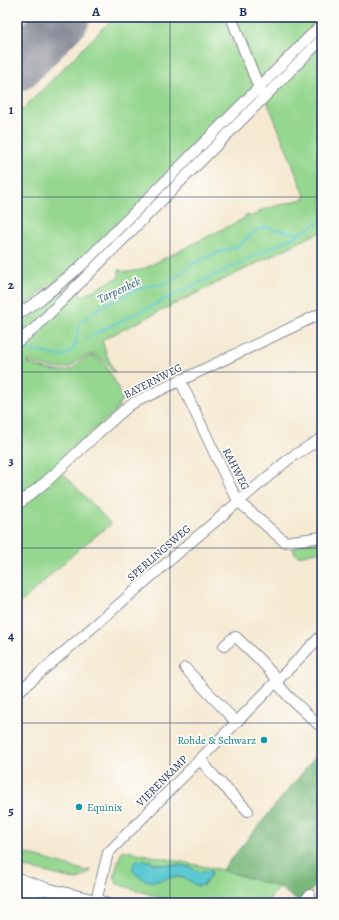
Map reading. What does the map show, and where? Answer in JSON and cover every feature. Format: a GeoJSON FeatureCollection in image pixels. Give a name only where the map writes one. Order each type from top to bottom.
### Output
{"type":"FeatureCollection","features":[{"type":"Feature","properties":{"kind":"main road"},"geometry":{"type":"LineString","coordinates":[[17,879],[46,889],[100,902]]}},
{"type":"Feature","properties":{"kind":"main road"},"geometry":{"type":"LineString","coordinates":[[17,889],[26,891],[46,889]]}},
{"type":"Feature","properties":{"kind":"street"},"geometry":{"type":"LineString","coordinates":[[231,17],[263,100]]}},
{"type":"Feature","properties":{"kind":"street"},"geometry":{"type":"LineString","coordinates":[[17,315],[41,299],[80,266],[322,24]]}},
{"type":"Feature","properties":{"kind":"street"},"geometry":{"type":"LineString","coordinates":[[17,344],[34,329],[263,100],[322,39]]}},
{"type":"Feature","properties":{"kind":"street","name":"BAYERNWEG"},"geometry":{"type":"LineString","coordinates":[[17,505],[47,481],[128,406],[322,313]]}},
{"type":"Feature","properties":{"kind":"street","name":"RAHWEG"},"geometry":{"type":"LineString","coordinates":[[180,380],[239,502],[285,542],[322,537]]}},
{"type":"Feature","properties":{"kind":"street","name":"SPERLINGSWEG"},"geometry":{"type":"LineString","coordinates":[[17,693],[290,458],[322,438]]}},
{"type":"Feature","properties":{"kind":"street","name":"VIERENKAMP"},"geometry":{"type":"LineString","coordinates":[[100,902],[108,853],[321,637]]}},
{"type":"Feature","properties":{"kind":"street"},"geometry":{"type":"LineString","coordinates":[[224,646],[233,638],[236,638],[259,659],[289,697],[319,725]]}},
{"type":"Feature","properties":{"kind":"street"},"geometry":{"type":"LineString","coordinates":[[185,668],[236,722]]}},
{"type":"Feature","properties":{"kind":"street"},"geometry":{"type":"LineString","coordinates":[[200,759],[213,775],[248,810]]}},
{"type":"Feature","properties":{"kind":"green space"},"geometry":{"type":"Polygon","coordinates":[[[114,17],[322,17],[322,19],[79,265],[43,290],[35,299],[17,311],[17,115],[114,17]]]}},
{"type":"Feature","properties":{"kind":"green space"},"geometry":{"type":"Polygon","coordinates":[[[322,42],[322,231],[102,340],[115,374],[104,361],[91,355],[85,356],[72,366],[65,368],[50,367],[28,361],[28,363],[46,369],[64,371],[71,369],[85,358],[94,357],[100,360],[110,372],[123,399],[119,403],[117,410],[86,437],[57,467],[111,524],[80,548],[17,606],[17,347],[20,342],[77,289],[83,296],[119,277],[119,270],[127,272],[141,270],[245,218],[244,216],[248,215],[248,217],[260,213],[258,211],[306,198],[266,98],[322,42]]]}},
{"type":"Feature","properties":{"kind":"green space"},"geometry":{"type":"Polygon","coordinates":[[[257,92],[261,97],[33,329],[17,338],[17,318],[42,301],[257,92]]]}},
{"type":"Feature","properties":{"kind":"green space"},"geometry":{"type":"Polygon","coordinates":[[[322,541],[322,551],[298,556],[294,552],[294,545],[322,541]]]}},
{"type":"Feature","properties":{"kind":"green space"},"geometry":{"type":"Polygon","coordinates":[[[322,749],[322,878],[300,903],[279,887],[222,870],[322,749]]]}},
{"type":"Feature","properties":{"kind":"green space"},"geometry":{"type":"Polygon","coordinates":[[[122,850],[222,870],[279,887],[266,903],[178,903],[117,884],[114,875],[122,850]],[[143,860],[133,871],[148,880],[154,881],[179,877],[186,879],[197,886],[204,885],[212,873],[210,870],[201,872],[190,867],[155,864],[151,861],[143,860]]]}},
{"type":"Feature","properties":{"kind":"green space"},"geometry":{"type":"Polygon","coordinates":[[[17,851],[86,871],[91,869],[90,872],[77,880],[17,865],[17,851]]]}},
{"type":"Feature","properties":{"kind":"water"},"geometry":{"type":"Polygon","coordinates":[[[137,860],[151,861],[155,864],[190,867],[201,872],[210,870],[212,873],[203,885],[197,886],[186,879],[178,877],[148,881],[141,878],[133,871],[133,865],[137,860]]]}},
{"type":"Feature","properties":{"kind":"waterway","name":"Tarpenbek"},"geometry":{"type":"LineString","coordinates":[[26,349],[60,356],[66,355],[74,348],[79,325],[82,321],[105,304],[142,287],[172,281],[192,264],[219,252],[237,247],[254,232],[265,227],[301,233],[322,220]]}},
{"type":"Feature","properties":{"kind":"waterway"},"geometry":{"type":"LineString","coordinates":[[84,339],[301,233]]}},
{"type":"Feature","properties":{"kind":"runway"},"geometry":{"type":"LineString","coordinates":[[17,66],[65,17]]}},
{"type":"Feature","properties":{"kind":"place","name":"Rohde & Schwarz"},"geometry":{"type":"Point","coordinates":[264,740]}},
{"type":"Feature","properties":{"kind":"place","name":"Equinix"},"geometry":{"type":"Point","coordinates":[79,807]}}]}
